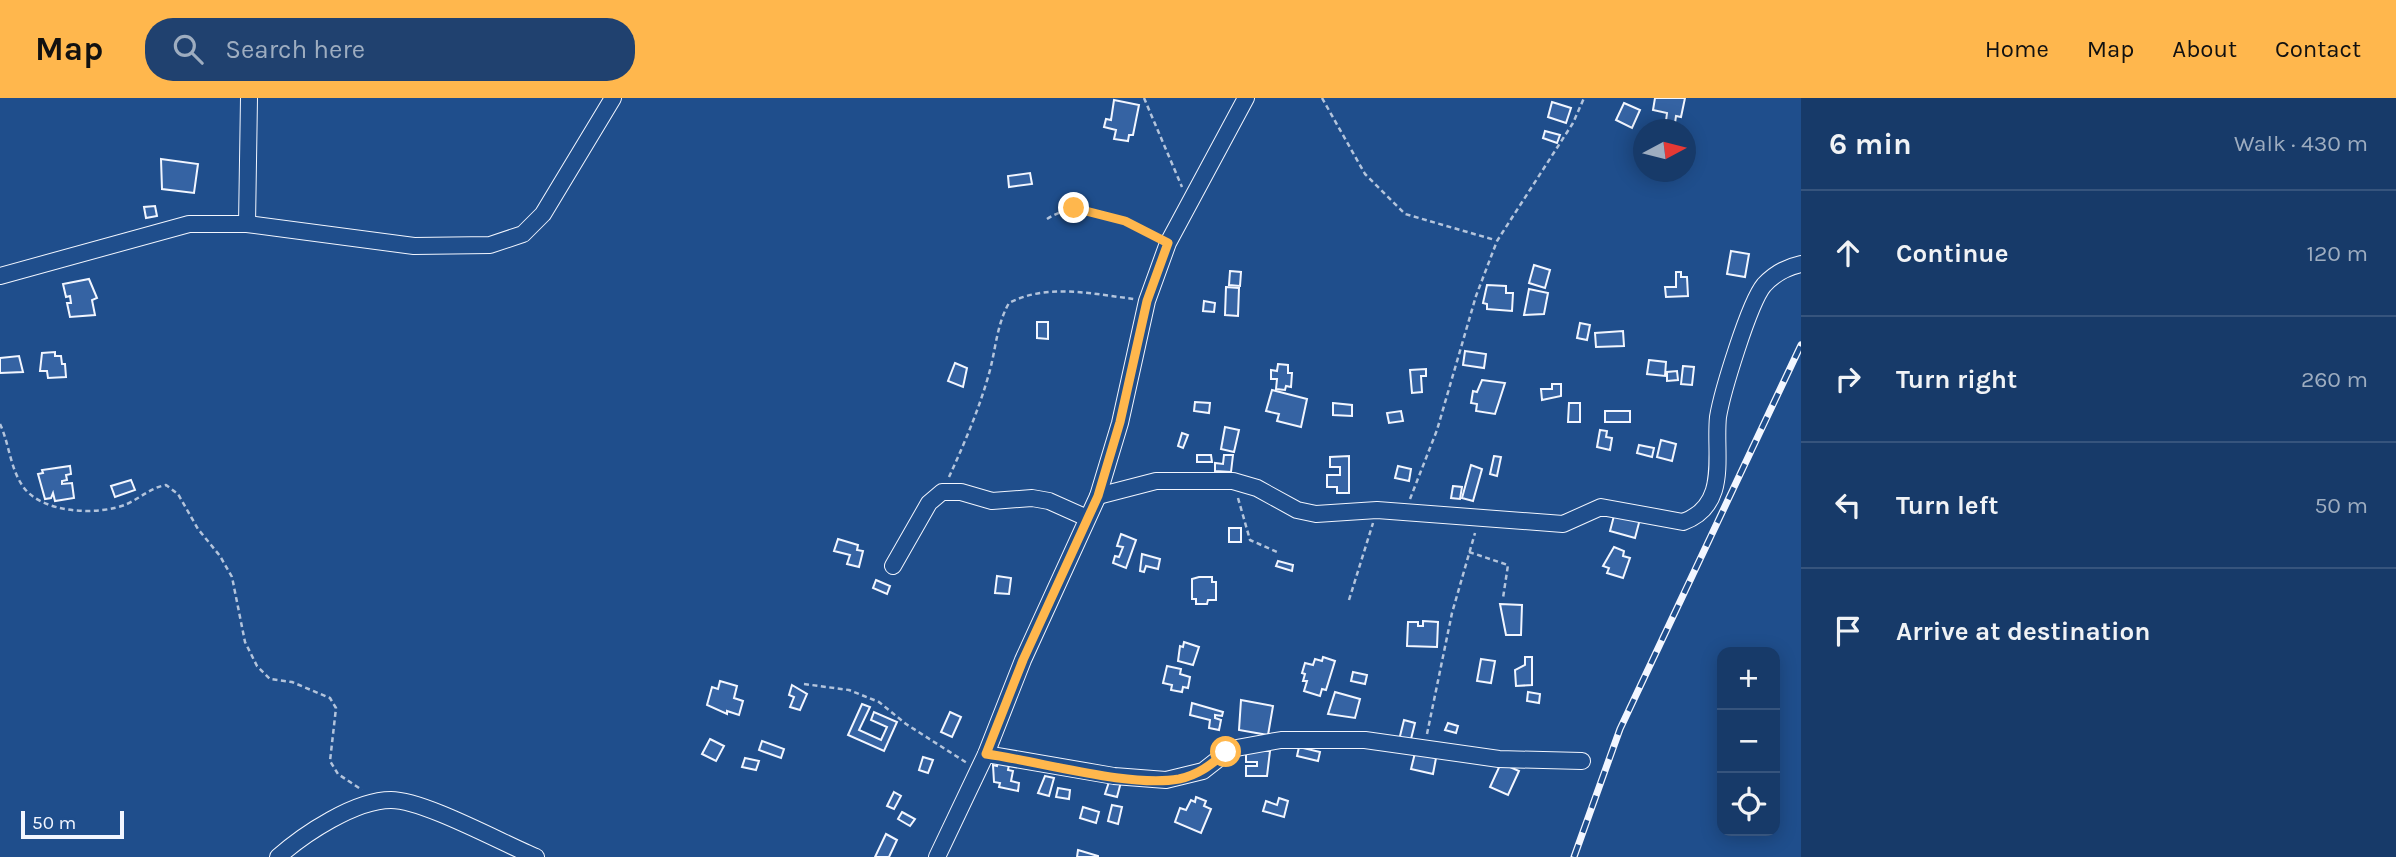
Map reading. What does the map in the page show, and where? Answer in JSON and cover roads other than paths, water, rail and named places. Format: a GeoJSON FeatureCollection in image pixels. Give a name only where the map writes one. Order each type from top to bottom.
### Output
{"type":"FeatureCollection","features":[{"type":"Feature","properties":{"kind":"street"},"geometry":{"type":"LineString","coordinates":[[247,224],[249,98]]}},
{"type":"Feature","properties":{"kind":"street"},"geometry":{"type":"LineString","coordinates":[[0,276],[189,224],[247,224],[414,246],[490,245],[523,234],[558,191],[613,98]]}},
{"type":"Feature","properties":{"kind":"street"},"geometry":{"type":"LineString","coordinates":[[937,857],[976,770],[986,754],[1023,660],[1098,496],[1120,422],[1147,301],[1168,243],[1246,98]]}},
{"type":"Feature","properties":{"kind":"street"},"geometry":{"type":"LineString","coordinates":[[1098,496],[1156,481],[1233,481],[1257,488],[1306,514],[1377,510],[1563,524],[1601,507],[1683,522],[1700,512],[1717,482],[1718,415],[1753,305],[1772,277],[1801,264]]}},
{"type":"Feature","properties":{"kind":"street"},"geometry":{"type":"LineString","coordinates":[[893,566],[929,503],[942,492],[961,492],[992,501],[1032,498],[1087,518]]}},
{"type":"Feature","properties":{"kind":"street"},"geometry":{"type":"LineString","coordinates":[[986,754],[1114,776],[1166,780],[1203,771],[1231,749],[1281,740],[1365,740],[1499,759],[1582,761]]}},
{"type":"Feature","properties":{"kind":"street"},"geometry":{"type":"LineString","coordinates":[[278,857],[303,834],[359,808],[391,800],[456,820],[536,857]]}},
{"type":"Feature","properties":{"kind":"railway"},"geometry":{"type":"LineString","coordinates":[[1574,857],[1620,729],[1801,345]]}}]}
